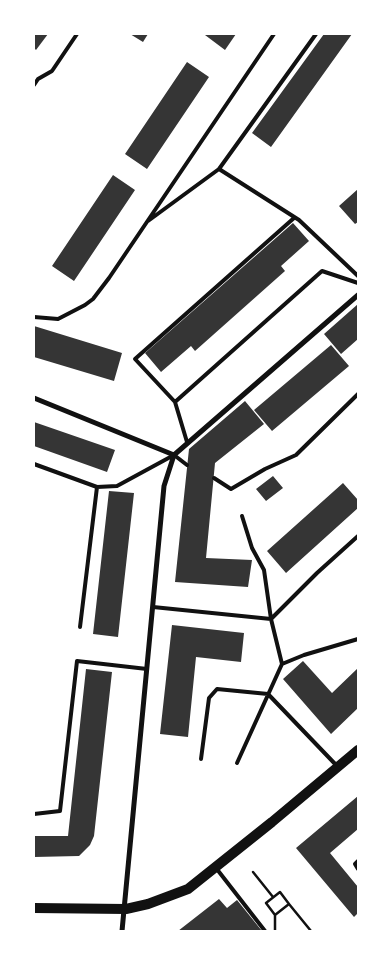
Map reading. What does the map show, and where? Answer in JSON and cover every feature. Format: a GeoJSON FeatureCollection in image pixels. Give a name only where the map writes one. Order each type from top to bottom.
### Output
{"type":"FeatureCollection","features":[{"type":"Feature","properties":{"kind":"main road"},"geometry":{"type":"LineString","coordinates":[[34,908],[126,909],[148,904],[188,889],[358,750]]}},
{"type":"Feature","properties":{"kind":"street"},"geometry":{"type":"LineString","coordinates":[[123,929],[164,486],[174,455],[358,296]]}},
{"type":"Feature","properties":{"kind":"street"},"geometry":{"type":"LineString","coordinates":[[34,398],[174,455]]}},
{"type":"Feature","properties":{"kind":"lane"},"geometry":{"type":"LineString","coordinates":[[34,85],[38,78],[52,71],[77,34]]}},
{"type":"Feature","properties":{"kind":"lane"},"geometry":{"type":"LineString","coordinates":[[34,317],[58,319],[89,302],[109,278],[274,34]]}},
{"type":"Feature","properties":{"kind":"lane"},"geometry":{"type":"LineString","coordinates":[[146,223],[219,169],[316,34]]}},
{"type":"Feature","properties":{"kind":"lane"},"geometry":{"type":"LineString","coordinates":[[219,169],[294,218],[358,276]]}},
{"type":"Feature","properties":{"kind":"lane"},"geometry":{"type":"LineString","coordinates":[[187,442],[175,402],[134,359],[294,218]]}},
{"type":"Feature","properties":{"kind":"lane"},"geometry":{"type":"LineString","coordinates":[[175,402],[322,272],[358,283]]}},
{"type":"Feature","properties":{"kind":"lane"},"geometry":{"type":"LineString","coordinates":[[214,478],[231,489],[265,469],[296,455],[358,394]]}},
{"type":"Feature","properties":{"kind":"lane"},"geometry":{"type":"LineString","coordinates":[[34,464],[97,487],[117,486],[174,455],[187,465]]}},
{"type":"Feature","properties":{"kind":"lane"},"geometry":{"type":"LineString","coordinates":[[80,627],[97,487]]}},
{"type":"Feature","properties":{"kind":"lane"},"geometry":{"type":"LineString","coordinates":[[237,763],[282,664],[271,619],[264,570],[252,548],[242,516]]}},
{"type":"Feature","properties":{"kind":"lane"},"geometry":{"type":"LineString","coordinates":[[271,619],[317,573],[358,536]]}},
{"type":"Feature","properties":{"kind":"lane"},"geometry":{"type":"LineString","coordinates":[[153,607],[271,619]]}},
{"type":"Feature","properties":{"kind":"lane"},"geometry":{"type":"LineString","coordinates":[[282,664],[304,655],[358,639]]}},
{"type":"Feature","properties":{"kind":"lane"},"geometry":{"type":"LineString","coordinates":[[34,814],[60,812],[77,661],[147,669]]}},
{"type":"Feature","properties":{"kind":"lane"},"geometry":{"type":"LineString","coordinates":[[202,759],[209,698],[217,689],[268,694],[338,767]]}},
{"type":"Feature","properties":{"kind":"lane"},"geometry":{"type":"LineString","coordinates":[[358,862],[355,864],[358,869]]}},
{"type":"Feature","properties":{"kind":"lane"},"geometry":{"type":"LineString","coordinates":[[216,868],[265,931]]}},
{"type":"Feature","properties":{"kind":"path"},"geometry":{"type":"LineString","coordinates":[[253,872],[273,898]]}},
{"type":"Feature","properties":{"kind":"path"},"geometry":{"type":"LineString","coordinates":[[275,931],[275,916],[266,903],[280,892],[310,930]]}},
{"type":"Feature","properties":{"kind":"path"},"geometry":{"type":"LineString","coordinates":[[275,916],[289,904]]}},
{"type":"Feature","properties":{"kind":"building"},"geometry":{"type":"Polygon","coordinates":[[[34,34],[48,34],[36,50],[34,48],[34,34]]]}},
{"type":"Feature","properties":{"kind":"building"},"geometry":{"type":"Polygon","coordinates":[[[130,34],[148,34],[143,42],[130,34]]]}},
{"type":"Feature","properties":{"kind":"building"},"geometry":{"type":"Polygon","coordinates":[[[206,34],[236,34],[225,50],[206,34]]]}},
{"type":"Feature","properties":{"kind":"building"},"geometry":{"type":"Polygon","coordinates":[[[324,34],[352,34],[271,147],[252,133],[324,34]]]}},
{"type":"Feature","properties":{"kind":"building"},"geometry":{"type":"Polygon","coordinates":[[[187,62],[209,77],[147,169],[125,154],[187,62]]]}},
{"type":"Feature","properties":{"kind":"building"},"geometry":{"type":"Polygon","coordinates":[[[113,175],[135,190],[74,281],[52,266],[113,175]]]}},
{"type":"Feature","properties":{"kind":"building"},"geometry":{"type":"Polygon","coordinates":[[[358,189],[358,222],[355,224],[339,206],[358,189]]]}},
{"type":"Feature","properties":{"kind":"building"},"geometry":{"type":"Polygon","coordinates":[[[293,223],[309,241],[281,266],[285,271],[195,351],[191,346],[161,372],[145,353],[293,223]]]}},
{"type":"Feature","properties":{"kind":"building"},"geometry":{"type":"Polygon","coordinates":[[[358,304],[358,339],[341,354],[324,334],[358,304]]]}},
{"type":"Feature","properties":{"kind":"building"},"geometry":{"type":"Polygon","coordinates":[[[34,326],[122,353],[114,381],[34,357],[34,326]]]}},
{"type":"Feature","properties":{"kind":"building"},"geometry":{"type":"Polygon","coordinates":[[[331,345],[349,366],[272,431],[254,410],[331,345]]]}},
{"type":"Feature","properties":{"kind":"building"},"geometry":{"type":"Polygon","coordinates":[[[245,401],[264,424],[215,463],[206,558],[252,560],[248,587],[175,582],[189,449],[245,401]]]}},
{"type":"Feature","properties":{"kind":"building"},"geometry":{"type":"Polygon","coordinates":[[[34,422],[115,450],[107,472],[34,446],[34,422]]]}},
{"type":"Feature","properties":{"kind":"building"},"geometry":{"type":"Polygon","coordinates":[[[273,476],[283,488],[266,501],[256,489],[273,476]]]}},
{"type":"Feature","properties":{"kind":"building"},"geometry":{"type":"Polygon","coordinates":[[[343,483],[358,500],[358,508],[286,573],[267,551],[343,483]]]}},
{"type":"Feature","properties":{"kind":"building"},"geometry":{"type":"Polygon","coordinates":[[[109,491],[134,493],[118,637],[93,634],[109,491]]]}},
{"type":"Feature","properties":{"kind":"building"},"geometry":{"type":"Polygon","coordinates":[[[172,625],[244,633],[241,662],[196,657],[188,737],[160,734],[172,625]]]}},
{"type":"Feature","properties":{"kind":"building"},"geometry":{"type":"Polygon","coordinates":[[[303,661],[332,693],[358,668],[358,708],[331,734],[283,679],[303,661]]]}},
{"type":"Feature","properties":{"kind":"building"},"geometry":{"type":"Polygon","coordinates":[[[86,669],[112,672],[94,836],[90,845],[79,856],[34,857],[34,836],[68,836],[86,669]]]}},
{"type":"Feature","properties":{"kind":"building"},"geometry":{"type":"Polygon","coordinates":[[[358,796],[358,829],[330,853],[358,887],[358,913],[354,917],[296,848],[358,796]]]}},
{"type":"Feature","properties":{"kind":"building"},"geometry":{"type":"Polygon","coordinates":[[[219,899],[227,908],[237,900],[262,931],[178,931],[219,899]]]}}]}
